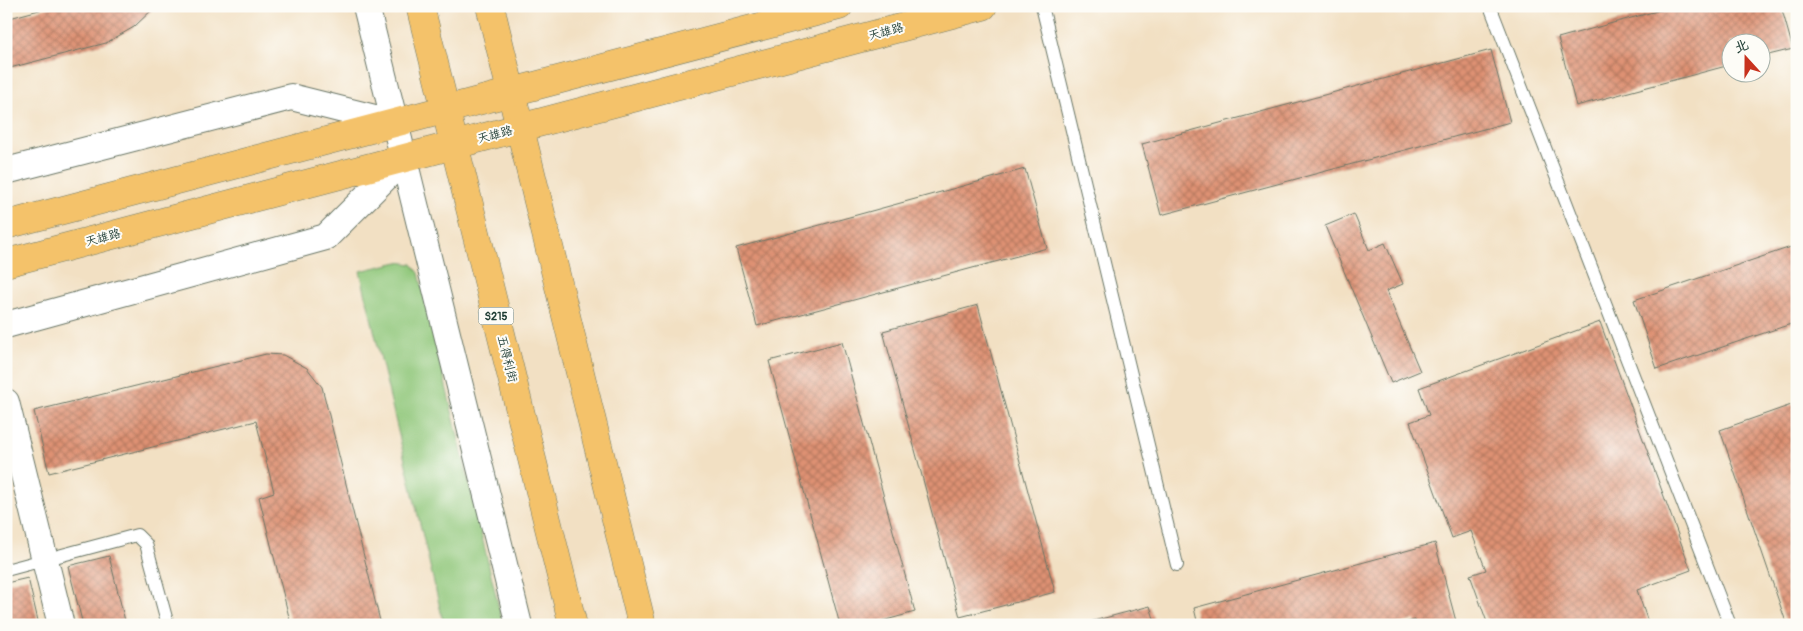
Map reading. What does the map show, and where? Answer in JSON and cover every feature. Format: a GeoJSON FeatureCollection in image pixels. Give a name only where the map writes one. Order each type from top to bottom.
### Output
{"type":"FeatureCollection","features":[{"type":"Feature","properties":{"kind":"main road","name":"五得利街"},"geometry":{"type":"LineString","coordinates":[[420,6],[573,625]]}},
{"type":"Feature","properties":{"kind":"main road"},"geometry":{"type":"LineString","coordinates":[[490,6],[642,625]]}},
{"type":"Feature","properties":{"kind":"main road"},"geometry":{"type":"LineString","coordinates":[[6,225],[839,6]]}},
{"type":"Feature","properties":{"kind":"main road","name":"天雄路"},"geometry":{"type":"LineString","coordinates":[[6,263],[983,6]]}},
{"type":"Feature","properties":{"kind":"street"},"geometry":{"type":"LineString","coordinates":[[366,6],[519,625]]}},
{"type":"Feature","properties":{"kind":"street"},"geometry":{"type":"LineString","coordinates":[[6,172],[291,97],[395,123]]}},
{"type":"Feature","properties":{"kind":"street"},"geometry":{"type":"LineString","coordinates":[[6,326],[326,237],[404,158]]}},
{"type":"Feature","properties":{"kind":"street"},"geometry":{"type":"LineString","coordinates":[[6,402],[61,625]]}},
{"type":"Feature","properties":{"kind":"lane"},"geometry":{"type":"LineString","coordinates":[[1042,6],[1177,565]]}},
{"type":"Feature","properties":{"kind":"lane"},"geometry":{"type":"LineString","coordinates":[[1490,6],[1730,625]]}},
{"type":"Feature","properties":{"kind":"lane"},"geometry":{"type":"LineString","coordinates":[[6,570],[137,535],[146,544],[168,625]]}},
{"type":"Feature","properties":{"kind":"green space"},"geometry":{"type":"Polygon","coordinates":[[[398,262],[412,264],[419,273],[503,625],[444,625],[360,271],[398,262]]]}},
{"type":"Feature","properties":{"kind":"building"},"geometry":{"type":"Polygon","coordinates":[[[54,6],[156,6],[134,27],[106,43],[6,69],[6,19],[54,6]]]}},
{"type":"Feature","properties":{"kind":"building"},"geometry":{"type":"Polygon","coordinates":[[[1675,6],[1781,6],[1793,49],[1770,55],[1770,32],[1720,32],[1720,68],[1576,106],[1558,38],[1675,6]]]}},
{"type":"Feature","properties":{"kind":"building"},"geometry":{"type":"Polygon","coordinates":[[[1491,50],[1510,122],[1161,215],[1142,144],[1491,50]]]}},
{"type":"Feature","properties":{"kind":"building"},"geometry":{"type":"Polygon","coordinates":[[[1025,169],[1047,248],[757,326],[736,248],[1025,169]]]}},
{"type":"Feature","properties":{"kind":"building"},"geometry":{"type":"Polygon","coordinates":[[[1354,214],[1369,250],[1385,243],[1403,284],[1386,291],[1420,371],[1391,383],[1325,226],[1354,214]]]}},
{"type":"Feature","properties":{"kind":"building"},"geometry":{"type":"Polygon","coordinates":[[[1797,245],[1797,322],[1657,369],[1634,300],[1797,245]]]}},
{"type":"Feature","properties":{"kind":"building"},"geometry":{"type":"Polygon","coordinates":[[[978,305],[1055,592],[960,617],[883,331],[978,305]]]}},
{"type":"Feature","properties":{"kind":"building"},"geometry":{"type":"Polygon","coordinates":[[[1600,322],[1691,570],[1637,590],[1649,625],[1488,625],[1470,575],[1486,570],[1471,531],[1452,538],[1410,422],[1429,415],[1419,388],[1600,322]]]}},
{"type":"Feature","properties":{"kind":"building"},"geometry":{"type":"Polygon","coordinates":[[[842,342],[915,612],[868,625],[840,625],[769,361],[842,342]]]}},
{"type":"Feature","properties":{"kind":"building"},"geometry":{"type":"Polygon","coordinates":[[[266,354],[283,355],[307,368],[322,387],[381,625],[291,625],[259,497],[274,492],[256,421],[49,473],[34,411],[266,354]]]}},
{"type":"Feature","properties":{"kind":"building"},"geometry":{"type":"Polygon","coordinates":[[[1797,403],[1797,625],[1787,625],[1720,430],[1797,403]]]}},
{"type":"Feature","properties":{"kind":"building"},"geometry":{"type":"Polygon","coordinates":[[[1435,543],[1457,625],[1416,625],[1415,620],[1397,625],[1198,625],[1194,608],[1435,543]]]}},
{"type":"Feature","properties":{"kind":"building"},"geometry":{"type":"Polygon","coordinates":[[[109,556],[126,625],[83,625],[68,566],[109,556]]]}},
{"type":"Feature","properties":{"kind":"building"},"geometry":{"type":"Polygon","coordinates":[[[28,578],[39,625],[6,625],[6,583],[28,578]]]}},
{"type":"Feature","properties":{"kind":"building"},"geometry":{"type":"Polygon","coordinates":[[[1150,606],[1156,625],[1082,625],[1082,624],[1150,606]]]}}]}
